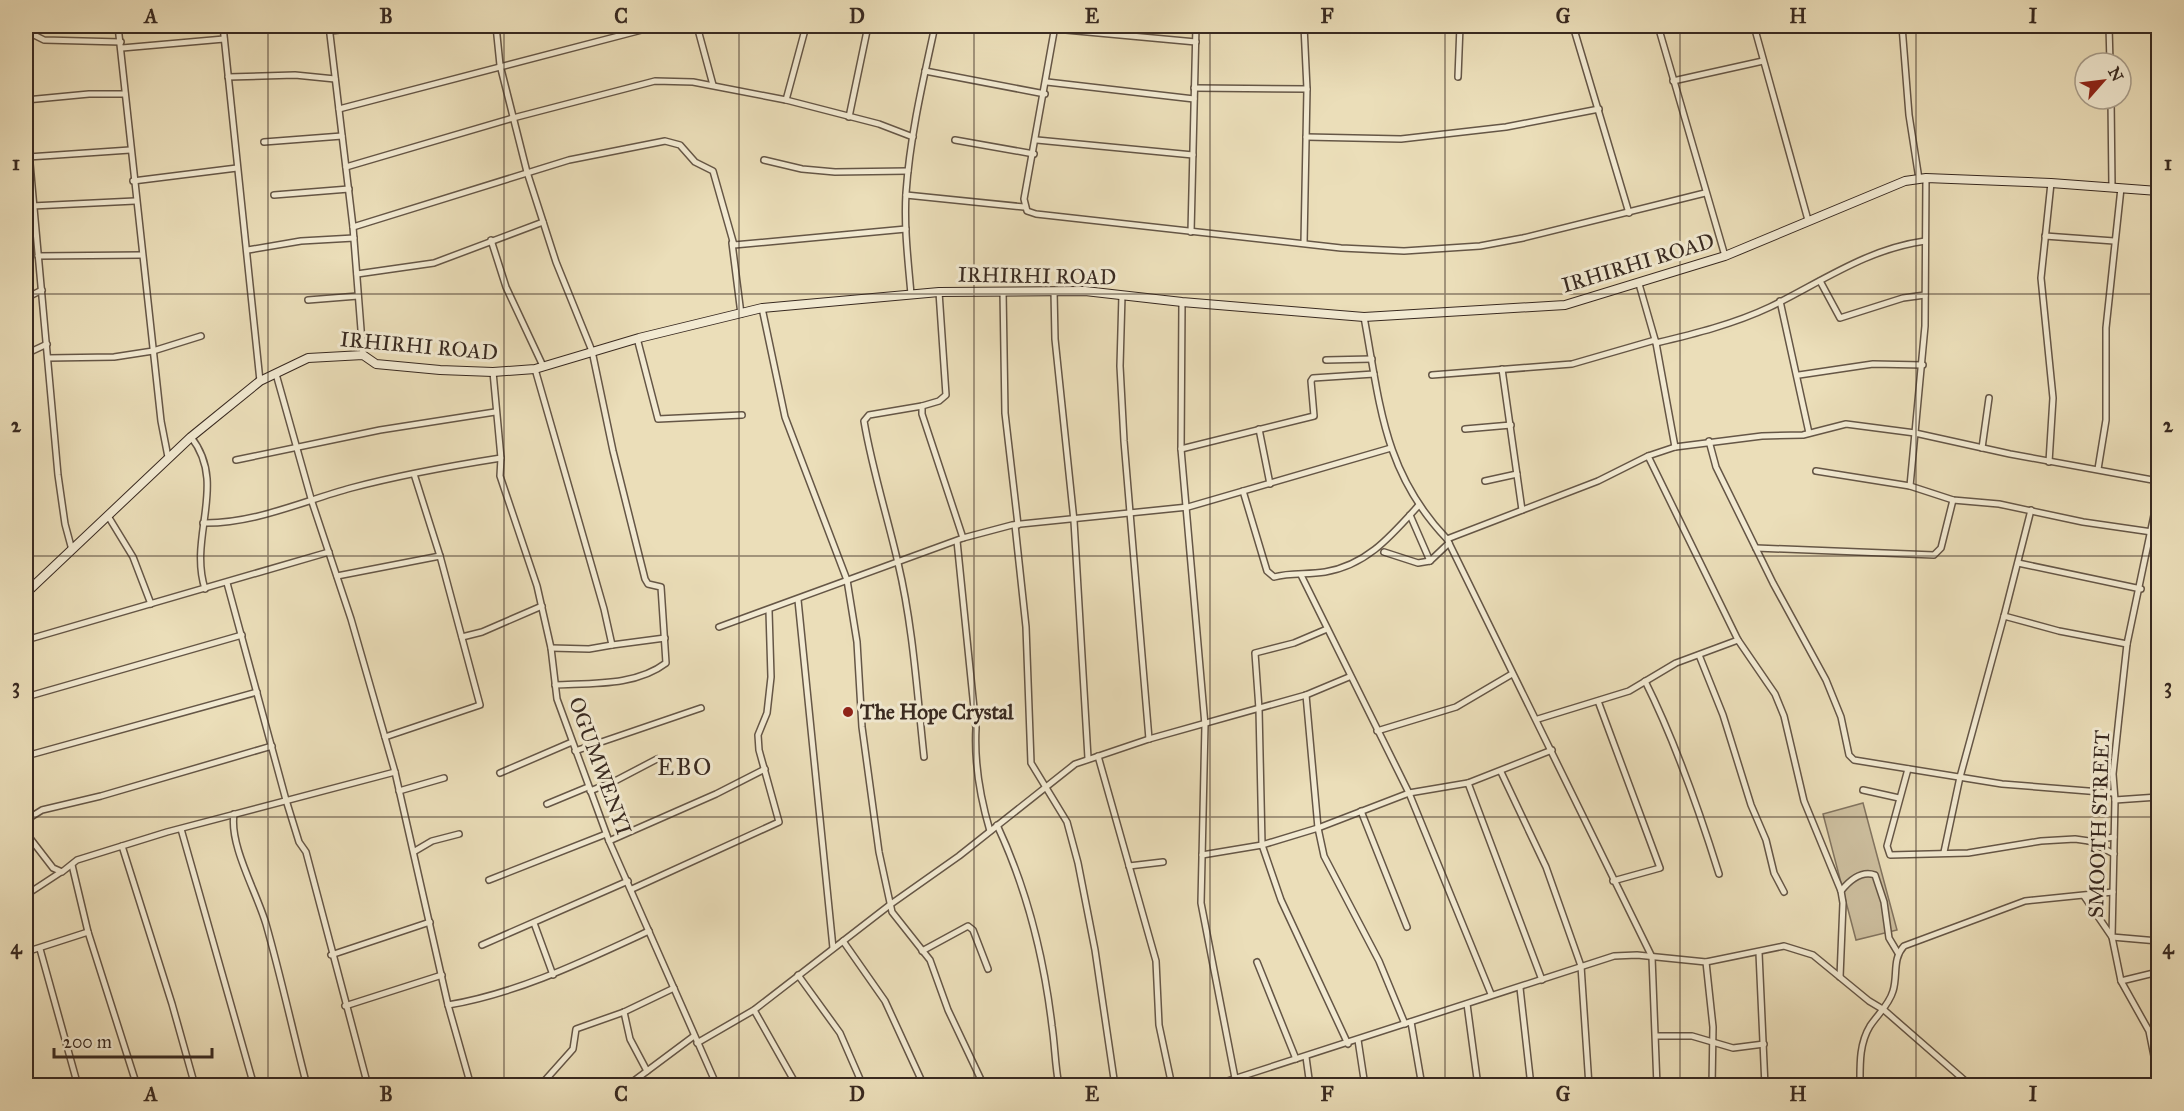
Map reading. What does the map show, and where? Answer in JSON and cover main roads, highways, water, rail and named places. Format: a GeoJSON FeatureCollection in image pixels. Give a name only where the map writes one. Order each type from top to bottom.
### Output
{"type":"FeatureCollection","features":[{"type":"Feature","properties":{"kind":"place","name":"The Hope Crystal"},"geometry":{"type":"Point","coordinates":[848,712]}},
{"type":"Feature","properties":{"kind":"district","name":"EBO"},"geometry":{"type":"Point","coordinates":[685,767]}}]}
